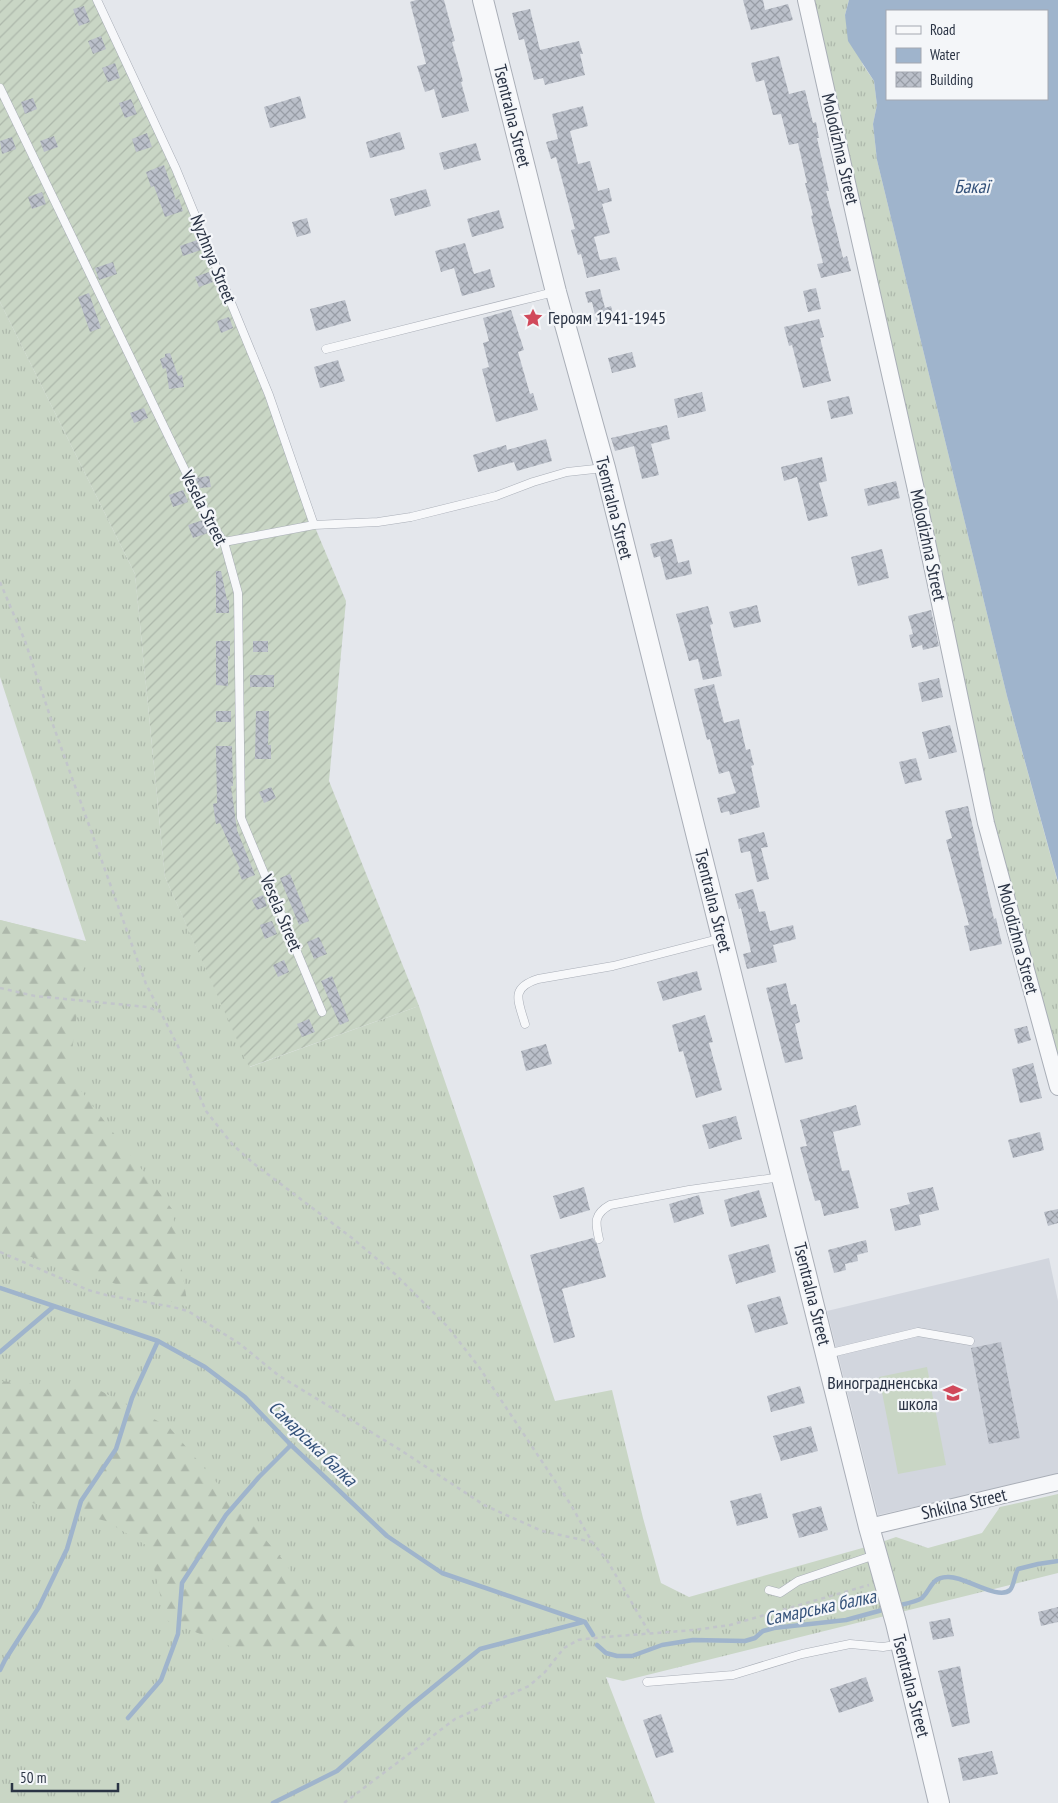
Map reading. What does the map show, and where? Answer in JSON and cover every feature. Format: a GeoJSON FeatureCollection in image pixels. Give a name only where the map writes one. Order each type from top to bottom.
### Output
{"type":"FeatureCollection","features":[{"type":"Feature","properties":{"kind":"street","name":"Tsentralna Street"},"geometry":{"type":"LineString","coordinates":[[483,0],[556,292],[604,468],[869,1527],[896,1623],[935,1802]]}},
{"type":"Feature","properties":{"kind":"street","name":"Molodizhna Street"},"geometry":{"type":"LineString","coordinates":[[806,0],[915,484],[986,823],[1058,1087]]}},
{"type":"Feature","properties":{"kind":"street","name":"Shkilna Street"},"geometry":{"type":"LineString","coordinates":[[869,1527],[1058,1482]]}},
{"type":"Feature","properties":{"kind":"lane","name":"Nyzhnya Street"},"geometry":{"type":"LineString","coordinates":[[97,0],[184,187],[269,395],[314,525]]}},
{"type":"Feature","properties":{"kind":"lane","name":"Vesela Street"},"geometry":{"type":"LineString","coordinates":[[0,88],[210,522],[224,542],[238,593],[241,818],[322,1012]]}},
{"type":"Feature","properties":{"kind":"lane"},"geometry":{"type":"LineString","coordinates":[[326,349],[556,292]]}},
{"type":"Feature","properties":{"kind":"lane"},"geometry":{"type":"LineString","coordinates":[[224,542],[314,525],[378,522],[411,517],[496,496],[533,482],[568,472],[604,468]]}},
{"type":"Feature","properties":{"kind":"lane"},"geometry":{"type":"LineString","coordinates":[[524,1024],[519,1002],[519,992],[527,983],[613,966],[722,938]]}},
{"type":"Feature","properties":{"kind":"lane"},"geometry":{"type":"LineString","coordinates":[[598,1239],[595,1224],[603,1209],[610,1205],[689,1190],[782,1177]]}},
{"type":"Feature","properties":{"kind":"lane"},"geometry":{"type":"LineString","coordinates":[[827,1354],[918,1332],[970,1341]]}},
{"type":"Feature","properties":{"kind":"lane"},"geometry":{"type":"LineString","coordinates":[[769,1590],[780,1593],[798,1581],[877,1554]]}},
{"type":"Feature","properties":{"kind":"lane"},"geometry":{"type":"LineString","coordinates":[[647,1682],[733,1675],[835,1646],[850,1644],[883,1647],[901,1644]]}},
{"type":"Feature","properties":{"kind":"path"},"geometry":{"type":"LineString","coordinates":[[0,582],[25,641],[146,984],[161,1012],[206,1111],[232,1144],[253,1163],[344,1232],[395,1274],[447,1326],[479,1366],[571,1505],[592,1542],[607,1560],[650,1634]]}},
{"type":"Feature","properties":{"kind":"path"},"geometry":{"type":"LineString","coordinates":[[0,988],[35,996],[147,1007],[161,1012]]}},
{"type":"Feature","properties":{"kind":"path"},"geometry":{"type":"LineString","coordinates":[[0,1252],[88,1290],[188,1311],[240,1344],[278,1375],[410,1456],[484,1506],[542,1531],[592,1542]]}},
{"type":"Feature","properties":{"kind":"path"},"geometry":{"type":"LineString","coordinates":[[344,1803],[455,1719],[536,1682],[564,1648],[578,1640],[730,1625],[885,1584]]}},
{"type":"Feature","properties":{"kind":"shaded area","name":"Виноградненська школа"},"geometry":{"type":"Polygon","coordinates":[[[1049,1258],[1058,1301],[1058,1475],[878,1515],[827,1311],[1049,1258]]]}},
{"type":"Feature","properties":{"kind":"green space"},"geometry":{"type":"Polygon","coordinates":[[[0,0],[97,0],[176,169],[269,395],[314,525],[346,601],[329,781],[419,1006],[249,1067],[165,877],[135,574],[0,302],[0,0]]]}},
{"type":"Feature","properties":{"kind":"green space"},"geometry":{"type":"Polygon","coordinates":[[[806,0],[849,0],[845,15],[863,65],[874,81],[877,105],[873,124],[877,160],[1007,696],[1058,883],[1058,1087],[1037,1011],[806,0]]]}},
{"type":"Feature","properties":{"kind":"green space"},"geometry":{"type":"Polygon","coordinates":[[[0,302],[135,574],[165,877],[250,1067],[419,1006],[555,1401],[612,1390],[661,1583],[689,1597],[896,1537],[928,1548],[982,1533],[1000,1507],[1058,1494],[1058,1573],[623,1681],[606,1677],[655,1803],[0,1803],[0,920],[86,941],[0,677],[0,302]]]}},
{"type":"Feature","properties":{"kind":"green space"},"geometry":{"type":"Polygon","coordinates":[[[0,920],[86,942],[69,1075],[172,1209],[188,1307],[0,1247],[0,920]]]}},
{"type":"Feature","properties":{"kind":"green space"},"geometry":{"type":"Polygon","coordinates":[[[927,1367],[946,1465],[898,1474],[879,1377],[927,1367]]]}},
{"type":"Feature","properties":{"kind":"green space"},"geometry":{"type":"Polygon","coordinates":[[[0,1381],[99,1390],[169,1427],[283,1560],[314,1606],[363,1646],[239,1650],[166,1620],[149,1547],[106,1521],[0,1495],[0,1381]]]}},
{"type":"Feature","properties":{"kind":"water","name":"Бакаї"},"geometry":{"type":"Polygon","coordinates":[[[849,0],[1058,0],[1058,882],[1007,696],[877,160],[873,124],[877,105],[874,81],[848,41],[845,15],[849,0]]]}},
{"type":"Feature","properties":{"kind":"building"},"geometry":{"type":"Polygon","coordinates":[[[416,0],[444,0],[455,41],[452,42],[469,111],[442,118],[434,89],[425,92],[417,66],[426,64],[410,2],[416,0]]]}},
{"type":"Feature","properties":{"kind":"building"},"geometry":{"type":"Polygon","coordinates":[[[743,0],[763,0],[765,10],[788,4],[793,20],[751,30],[743,0]]]}},
{"type":"Feature","properties":{"kind":"building"},"geometry":{"type":"Polygon","coordinates":[[[84,6],[90,22],[79,26],[73,9],[84,6]]]}},
{"type":"Feature","properties":{"kind":"building"},"geometry":{"type":"Polygon","coordinates":[[[530,9],[540,50],[579,41],[583,54],[580,54],[585,75],[545,85],[543,78],[534,80],[524,39],[519,40],[512,13],[530,9]]]}},
{"type":"Feature","properties":{"kind":"building"},"geometry":{"type":"Polygon","coordinates":[[[101,36],[106,49],[93,54],[88,41],[101,36]]]}},
{"type":"Feature","properties":{"kind":"building"},"geometry":{"type":"Polygon","coordinates":[[[779,56],[789,94],[805,90],[813,123],[816,122],[819,138],[817,138],[829,191],[826,191],[843,258],[847,256],[851,271],[821,278],[817,264],[823,263],[811,216],[813,215],[798,143],[789,145],[781,114],[773,115],[764,80],[756,82],[751,63],[779,56]]]}},
{"type":"Feature","properties":{"kind":"building"},"geometry":{"type":"Polygon","coordinates":[[[115,63],[120,78],[108,82],[102,68],[115,63]]]}},
{"type":"Feature","properties":{"kind":"building"},"geometry":{"type":"Polygon","coordinates":[[[300,96],[306,118],[270,128],[264,107],[300,96]]]}},
{"type":"Feature","properties":{"kind":"building"},"geometry":{"type":"Polygon","coordinates":[[[33,98],[37,109],[25,114],[21,102],[33,98]]]}},
{"type":"Feature","properties":{"kind":"building"},"geometry":{"type":"Polygon","coordinates":[[[131,99],[137,114],[125,118],[119,103],[131,99]]]}},
{"type":"Feature","properties":{"kind":"building"},"geometry":{"type":"Polygon","coordinates":[[[583,106],[588,126],[570,131],[578,164],[590,161],[598,191],[609,188],[612,201],[602,204],[610,233],[594,237],[600,260],[616,257],[620,270],[587,278],[581,254],[578,255],[571,230],[575,229],[556,157],[551,159],[546,142],[558,139],[552,114],[583,106]]]}},
{"type":"Feature","properties":{"kind":"building"},"geometry":{"type":"Polygon","coordinates":[[[400,132],[405,149],[370,158],[366,142],[400,132]]]}},
{"type":"Feature","properties":{"kind":"building"},"geometry":{"type":"Polygon","coordinates":[[[147,133],[152,147],[136,152],[132,139],[147,133]]]}},
{"type":"Feature","properties":{"kind":"building"},"geometry":{"type":"Polygon","coordinates":[[[54,136],[58,147],[44,152],[40,141],[54,136]]]}},
{"type":"Feature","properties":{"kind":"building"},"geometry":{"type":"Polygon","coordinates":[[[12,137],[16,149],[2,154],[0,141],[12,137]]]}},
{"type":"Feature","properties":{"kind":"building"},"geometry":{"type":"Polygon","coordinates":[[[476,143],[481,160],[444,170],[439,153],[476,143]]]}},
{"type":"Feature","properties":{"kind":"building"},"geometry":{"type":"Polygon","coordinates":[[[164,165],[176,200],[179,199],[183,211],[165,217],[154,186],[151,187],[146,172],[164,165]]]}},
{"type":"Feature","properties":{"kind":"building"},"geometry":{"type":"Polygon","coordinates":[[[426,189],[431,206],[395,216],[390,199],[426,189]]]}},
{"type":"Feature","properties":{"kind":"building"},"geometry":{"type":"Polygon","coordinates":[[[42,192],[46,204],[32,209],[28,197],[42,192]]]}},
{"type":"Feature","properties":{"kind":"building"},"geometry":{"type":"Polygon","coordinates":[[[499,210],[504,228],[472,237],[467,219],[499,210]]]}},
{"type":"Feature","properties":{"kind":"building"},"geometry":{"type":"Polygon","coordinates":[[[307,218],[311,233],[297,237],[292,222],[307,218]]]}},
{"type":"Feature","properties":{"kind":"building"},"geometry":{"type":"Polygon","coordinates":[[[197,240],[201,250],[183,256],[180,246],[197,240]]]}},
{"type":"Feature","properties":{"kind":"building"},"geometry":{"type":"Polygon","coordinates":[[[465,243],[474,274],[490,269],[495,287],[462,296],[454,268],[441,272],[435,251],[465,243]]]}},
{"type":"Feature","properties":{"kind":"building"},"geometry":{"type":"Polygon","coordinates":[[[113,262],[117,274],[99,280],[95,268],[113,262]]]}},
{"type":"Feature","properties":{"kind":"building"},"geometry":{"type":"Polygon","coordinates":[[[209,272],[213,282],[199,287],[195,277],[209,272]]]}},
{"type":"Feature","properties":{"kind":"building"},"geometry":{"type":"Polygon","coordinates":[[[816,288],[821,309],[808,312],[803,291],[816,288]]]}},
{"type":"Feature","properties":{"kind":"building"},"geometry":{"type":"Polygon","coordinates":[[[600,289],[605,308],[611,306],[614,319],[597,323],[592,302],[588,303],[585,292],[600,289]]]}},
{"type":"Feature","properties":{"kind":"building"},"geometry":{"type":"Polygon","coordinates":[[[89,293],[101,328],[90,332],[78,297],[89,293]]]}},
{"type":"Feature","properties":{"kind":"building"},"geometry":{"type":"Polygon","coordinates":[[[345,300],[351,321],[316,331],[310,309],[345,300]]]}},
{"type":"Feature","properties":{"kind":"building"},"geometry":{"type":"Polygon","coordinates":[[[511,310],[524,350],[518,352],[530,394],[533,393],[538,410],[496,422],[482,369],[489,367],[483,343],[489,341],[483,318],[511,310]]]}},
{"type":"Feature","properties":{"kind":"building"},"geometry":{"type":"Polygon","coordinates":[[[229,317],[233,328],[221,333],[217,321],[229,317]]]}},
{"type":"Feature","properties":{"kind":"building"},"geometry":{"type":"Polygon","coordinates":[[[819,319],[824,337],[820,338],[831,381],[803,388],[792,345],[789,346],[784,327],[819,319]]]}},
{"type":"Feature","properties":{"kind":"building"},"geometry":{"type":"Polygon","coordinates":[[[632,352],[636,367],[612,373],[608,358],[632,352]]]}},
{"type":"Feature","properties":{"kind":"building"},"geometry":{"type":"Polygon","coordinates":[[[170,353],[178,376],[182,375],[184,387],[169,389],[166,368],[163,369],[160,359],[165,357],[165,354],[170,353]]]}},
{"type":"Feature","properties":{"kind":"building"},"geometry":{"type":"Polygon","coordinates":[[[338,360],[345,381],[320,388],[314,367],[338,360]]]}},
{"type":"Feature","properties":{"kind":"building"},"geometry":{"type":"Polygon","coordinates":[[[702,392],[706,411],[678,418],[674,399],[702,392]]]}},
{"type":"Feature","properties":{"kind":"building"},"geometry":{"type":"Polygon","coordinates":[[[849,396],[853,414],[831,419],[827,401],[849,396]]]}},
{"type":"Feature","properties":{"kind":"building"},"geometry":{"type":"Polygon","coordinates":[[[144,408],[148,418],[134,423],[130,413],[144,408]]]}},
{"type":"Feature","properties":{"kind":"building"},"geometry":{"type":"Polygon","coordinates":[[[667,425],[670,439],[651,444],[659,475],[642,479],[634,446],[615,451],[611,438],[667,425]]]}},
{"type":"Feature","properties":{"kind":"building"},"geometry":{"type":"Polygon","coordinates":[[[546,439],[552,461],[517,471],[514,462],[478,472],[473,455],[506,445],[507,450],[546,439]]]}},
{"type":"Feature","properties":{"kind":"building"},"geometry":{"type":"Polygon","coordinates":[[[822,457],[827,481],[819,483],[828,516],[808,521],[797,477],[784,481],[781,467],[822,457]]]}},
{"type":"Feature","properties":{"kind":"building"},"geometry":{"type":"Polygon","coordinates":[[[209,476],[211,487],[200,488],[195,478],[209,476]]]}},
{"type":"Feature","properties":{"kind":"building"},"geometry":{"type":"Polygon","coordinates":[[[896,481],[900,498],[868,506],[864,489],[896,481]]]}},
{"type":"Feature","properties":{"kind":"building"},"geometry":{"type":"Polygon","coordinates":[[[183,490],[188,502],[173,507],[169,495],[183,490]]]}},
{"type":"Feature","properties":{"kind":"building"},"geometry":{"type":"Polygon","coordinates":[[[203,520],[208,533],[193,538],[188,525],[203,520]]]}},
{"type":"Feature","properties":{"kind":"building"},"geometry":{"type":"Polygon","coordinates":[[[672,539],[678,563],[689,560],[692,574],[666,580],[660,556],[654,558],[650,544],[672,539]]]}},
{"type":"Feature","properties":{"kind":"building"},"geometry":{"type":"Polygon","coordinates":[[[882,549],[889,578],[858,586],[851,557],[882,549]]]}},
{"type":"Feature","properties":{"kind":"building"},"geometry":{"type":"Polygon","coordinates":[[[216,571],[221,571],[227,600],[229,600],[229,613],[216,613],[216,571]]]}},
{"type":"Feature","properties":{"kind":"building"},"geometry":{"type":"Polygon","coordinates":[[[757,605],[761,622],[734,628],[729,612],[757,605]]]}},
{"type":"Feature","properties":{"kind":"building"},"geometry":{"type":"Polygon","coordinates":[[[708,606],[713,624],[710,625],[722,676],[703,680],[698,659],[689,661],[676,614],[708,606]]]}},
{"type":"Feature","properties":{"kind":"building"},"geometry":{"type":"Polygon","coordinates":[[[931,610],[939,646],[923,650],[922,645],[912,648],[909,635],[913,634],[908,616],[931,610]]]}},
{"type":"Feature","properties":{"kind":"building"},"geometry":{"type":"Polygon","coordinates":[[[216,641],[230,641],[228,686],[216,685],[216,641]]]}},
{"type":"Feature","properties":{"kind":"building"},"geometry":{"type":"Polygon","coordinates":[[[253,641],[268,641],[268,652],[253,652],[253,641]]]}},
{"type":"Feature","properties":{"kind":"building"},"geometry":{"type":"Polygon","coordinates":[[[250,675],[274,675],[274,687],[250,687],[250,675]]]}},
{"type":"Feature","properties":{"kind":"building"},"geometry":{"type":"Polygon","coordinates":[[[939,678],[943,697],[922,702],[918,683],[939,678]]]}},
{"type":"Feature","properties":{"kind":"building"},"geometry":{"type":"Polygon","coordinates":[[[714,684],[724,723],[739,719],[746,750],[750,749],[754,765],[751,766],[760,807],[730,815],[729,811],[721,813],[717,798],[736,793],[729,771],[719,774],[710,739],[707,740],[694,689],[714,684]]]}},
{"type":"Feature","properties":{"kind":"building"},"geometry":{"type":"Polygon","coordinates":[[[216,711],[231,711],[231,722],[216,722],[216,711]]]}},
{"type":"Feature","properties":{"kind":"building"},"geometry":{"type":"Polygon","coordinates":[[[256,711],[269,711],[268,745],[271,745],[271,759],[255,759],[256,711]]]}},
{"type":"Feature","properties":{"kind":"building"},"geometry":{"type":"Polygon","coordinates":[[[950,725],[957,752],[929,759],[922,732],[950,725]]]}},
{"type":"Feature","properties":{"kind":"building"},"geometry":{"type":"Polygon","coordinates":[[[216,746],[232,746],[233,786],[231,786],[237,830],[255,875],[242,880],[238,870],[240,869],[220,823],[216,824],[213,804],[217,803],[216,746]]]}},
{"type":"Feature","properties":{"kind":"building"},"geometry":{"type":"Polygon","coordinates":[[[916,758],[922,780],[905,784],[899,762],[916,758]]]}},
{"type":"Feature","properties":{"kind":"building"},"geometry":{"type":"Polygon","coordinates":[[[271,787],[276,798],[264,803],[259,792],[271,787]]]}},
{"type":"Feature","properties":{"kind":"building"},"geometry":{"type":"Polygon","coordinates":[[[968,806],[994,919],[996,918],[1002,944],[970,951],[964,926],[969,925],[946,840],[952,838],[945,811],[968,806]]]}},
{"type":"Feature","properties":{"kind":"building"},"geometry":{"type":"Polygon","coordinates":[[[764,832],[768,847],[761,848],[769,879],[757,882],[750,851],[741,853],[738,839],[764,832]]]}},
{"type":"Feature","properties":{"kind":"building"},"geometry":{"type":"Polygon","coordinates":[[[290,874],[309,921],[299,925],[280,878],[290,874]]]}},
{"type":"Feature","properties":{"kind":"building"},"geometry":{"type":"Polygon","coordinates":[[[753,889],[759,912],[765,911],[770,931],[793,925],[796,939],[773,945],[777,962],[747,969],[743,954],[751,952],[741,908],[739,909],[735,894],[753,889]]]}},
{"type":"Feature","properties":{"kind":"building"},"geometry":{"type":"Polygon","coordinates":[[[263,895],[267,906],[257,910],[252,900],[263,895]]]}},
{"type":"Feature","properties":{"kind":"building"},"geometry":{"type":"Polygon","coordinates":[[[272,921],[277,934],[265,939],[260,925],[272,921]]]}},
{"type":"Feature","properties":{"kind":"building"},"geometry":{"type":"Polygon","coordinates":[[[319,937],[327,954],[314,959],[307,942],[319,937]]]}},
{"type":"Feature","properties":{"kind":"building"},"geometry":{"type":"Polygon","coordinates":[[[284,960],[289,972],[278,977],[273,965],[284,960]]]}},
{"type":"Feature","properties":{"kind":"building"},"geometry":{"type":"Polygon","coordinates":[[[697,971],[702,990],[663,1001],[657,982],[697,971]]]}},
{"type":"Feature","properties":{"kind":"building"},"geometry":{"type":"Polygon","coordinates":[[[332,976],[349,1021],[340,1025],[321,981],[332,976]]]}},
{"type":"Feature","properties":{"kind":"building"},"geometry":{"type":"Polygon","coordinates":[[[786,983],[791,1005],[796,1004],[800,1022],[795,1024],[803,1059],[785,1063],[766,988],[786,983]]]}},
{"type":"Feature","properties":{"kind":"building"},"geometry":{"type":"Polygon","coordinates":[[[705,1015],[713,1042],[709,1043],[722,1090],[696,1098],[683,1051],[679,1052],[672,1025],[705,1015]]]}},
{"type":"Feature","properties":{"kind":"building"},"geometry":{"type":"Polygon","coordinates":[[[309,1019],[315,1032],[302,1037],[297,1024],[309,1019]]]}},
{"type":"Feature","properties":{"kind":"building"},"geometry":{"type":"Polygon","coordinates":[[[1027,1026],[1031,1040],[1018,1044],[1014,1029],[1027,1026]]]}},
{"type":"Feature","properties":{"kind":"building"},"geometry":{"type":"Polygon","coordinates":[[[546,1044],[552,1064],[526,1071],[521,1051],[546,1044]]]}},
{"type":"Feature","properties":{"kind":"building"},"geometry":{"type":"Polygon","coordinates":[[[1033,1063],[1042,1098],[1020,1103],[1012,1069],[1033,1063]]]}},
{"type":"Feature","properties":{"kind":"building"},"geometry":{"type":"Polygon","coordinates":[[[856,1105],[861,1125],[833,1132],[842,1171],[849,1170],[859,1208],[824,1216],[820,1200],[815,1201],[800,1147],[807,1146],[800,1120],[856,1105]]]}},
{"type":"Feature","properties":{"kind":"building"},"geometry":{"type":"Polygon","coordinates":[[[736,1116],[742,1139],[709,1149],[702,1125],[736,1116]]]}},
{"type":"Feature","properties":{"kind":"building"},"geometry":{"type":"Polygon","coordinates":[[[1040,1132],[1044,1150],[1013,1158],[1008,1140],[1040,1132]]]}},
{"type":"Feature","properties":{"kind":"building"},"geometry":{"type":"Polygon","coordinates":[[[584,1187],[590,1210],[560,1219],[553,1196],[584,1187]]]}},
{"type":"Feature","properties":{"kind":"building"},"geometry":{"type":"Polygon","coordinates":[[[933,1187],[939,1210],[919,1215],[921,1225],[895,1231],[890,1209],[910,1204],[907,1193],[933,1187]]]}},
{"type":"Feature","properties":{"kind":"building"},"geometry":{"type":"Polygon","coordinates":[[[759,1190],[767,1217],[731,1227],[724,1200],[759,1190]]]}},
{"type":"Feature","properties":{"kind":"building"},"geometry":{"type":"Polygon","coordinates":[[[699,1195],[704,1214],[674,1223],[669,1204],[699,1195]]]}},
{"type":"Feature","properties":{"kind":"building"},"geometry":{"type":"Polygon","coordinates":[[[1058,1209],[1058,1223],[1048,1226],[1044,1212],[1058,1209]]]}},
{"type":"Feature","properties":{"kind":"building"},"geometry":{"type":"Polygon","coordinates":[[[593,1238],[597,1244],[606,1277],[562,1289],[575,1337],[554,1343],[530,1255],[593,1238]]]}},
{"type":"Feature","properties":{"kind":"building"},"geometry":{"type":"Polygon","coordinates":[[[866,1240],[868,1252],[857,1255],[858,1261],[845,1264],[846,1270],[834,1273],[828,1250],[866,1240]]]}},
{"type":"Feature","properties":{"kind":"building"},"geometry":{"type":"Polygon","coordinates":[[[769,1244],[776,1272],[736,1284],[728,1255],[769,1244]]]}},
{"type":"Feature","properties":{"kind":"building"},"geometry":{"type":"Polygon","coordinates":[[[780,1296],[788,1324],[755,1333],[747,1305],[780,1296]]]}},
{"type":"Feature","properties":{"kind":"building"},"geometry":{"type":"Polygon","coordinates":[[[1001,1342],[1020,1438],[989,1444],[971,1348],[1001,1342]]]}},
{"type":"Feature","properties":{"kind":"building"},"geometry":{"type":"Polygon","coordinates":[[[800,1386],[805,1403],[771,1412],[767,1396],[800,1386]]]}},
{"type":"Feature","properties":{"kind":"building"},"geometry":{"type":"Polygon","coordinates":[[[811,1426],[818,1451],[781,1461],[773,1436],[811,1426]]]}},
{"type":"Feature","properties":{"kind":"building"},"geometry":{"type":"Polygon","coordinates":[[[761,1493],[768,1518],[737,1526],[730,1501],[761,1493]]]}},
{"type":"Feature","properties":{"kind":"building"},"geometry":{"type":"Polygon","coordinates":[[[821,1506],[828,1530],[799,1538],[792,1514],[821,1506]]]}},
{"type":"Feature","properties":{"kind":"building"},"geometry":{"type":"Polygon","coordinates":[[[1058,1607],[1058,1622],[1041,1626],[1038,1612],[1058,1607]]]}},
{"type":"Feature","properties":{"kind":"building"},"geometry":{"type":"Polygon","coordinates":[[[950,1618],[954,1636],[933,1640],[929,1622],[950,1618]]]}},
{"type":"Feature","properties":{"kind":"building"},"geometry":{"type":"Polygon","coordinates":[[[960,1666],[970,1723],[952,1727],[938,1671],[960,1666]]]}},
{"type":"Feature","properties":{"kind":"building"},"geometry":{"type":"Polygon","coordinates":[[[866,1677],[874,1701],[839,1713],[830,1689],[866,1677]]]}},
{"type":"Feature","properties":{"kind":"building"},"geometry":{"type":"Polygon","coordinates":[[[661,1714],[674,1752],[656,1758],[643,1720],[661,1714]]]}},
{"type":"Feature","properties":{"kind":"building"},"geometry":{"type":"Polygon","coordinates":[[[992,1751],[998,1774],[963,1781],[958,1758],[992,1751]]]}},
{"type":"Feature","properties":{"kind":"waterway","name":"Самарська балка"},"geometry":{"type":"LineString","coordinates":[[0,1288],[158,1341],[205,1367],[245,1397],[291,1445],[387,1536],[442,1573],[585,1622],[593,1635]]}},
{"type":"Feature","properties":{"kind":"waterway"},"geometry":{"type":"LineString","coordinates":[[0,1352],[53,1307]]}},
{"type":"Feature","properties":{"kind":"waterway"},"geometry":{"type":"LineString","coordinates":[[0,1670],[39,1607],[67,1549],[81,1501],[116,1449],[132,1398],[158,1341]]}},
{"type":"Feature","properties":{"kind":"waterway"},"geometry":{"type":"LineString","coordinates":[[128,1718],[161,1680],[178,1634],[182,1583],[226,1515],[259,1477],[291,1445]]}},
{"type":"Feature","properties":{"kind":"waterway","name":"Самарська балка"},"geometry":{"type":"LineString","coordinates":[[896,1606],[922,1598],[937,1579],[947,1577],[954,1577],[989,1590],[1005,1593],[1010,1590],[1018,1569],[1058,1561]]}},
{"type":"Feature","properties":{"kind":"waterway","name":"Самарська балка"},"geometry":{"type":"LineString","coordinates":[[597,1645],[606,1653],[617,1656],[632,1656],[662,1645],[693,1640],[745,1641],[755,1638],[763,1631],[774,1628],[846,1620],[886,1609]]}},
{"type":"Feature","properties":{"kind":"waterway"},"geometry":{"type":"LineString","coordinates":[[273,1803],[337,1771],[410,1706],[480,1649],[583,1622]]}},
{"type":"Feature","properties":{"kind":"place","name":"Героям 1941-1945"},"geometry":{"type":"Point","coordinates":[533,318]}},
{"type":"Feature","properties":{"kind":"place","name":"Виноградненська школа"},"geometry":{"type":"Point","coordinates":[953,1393]}}]}
